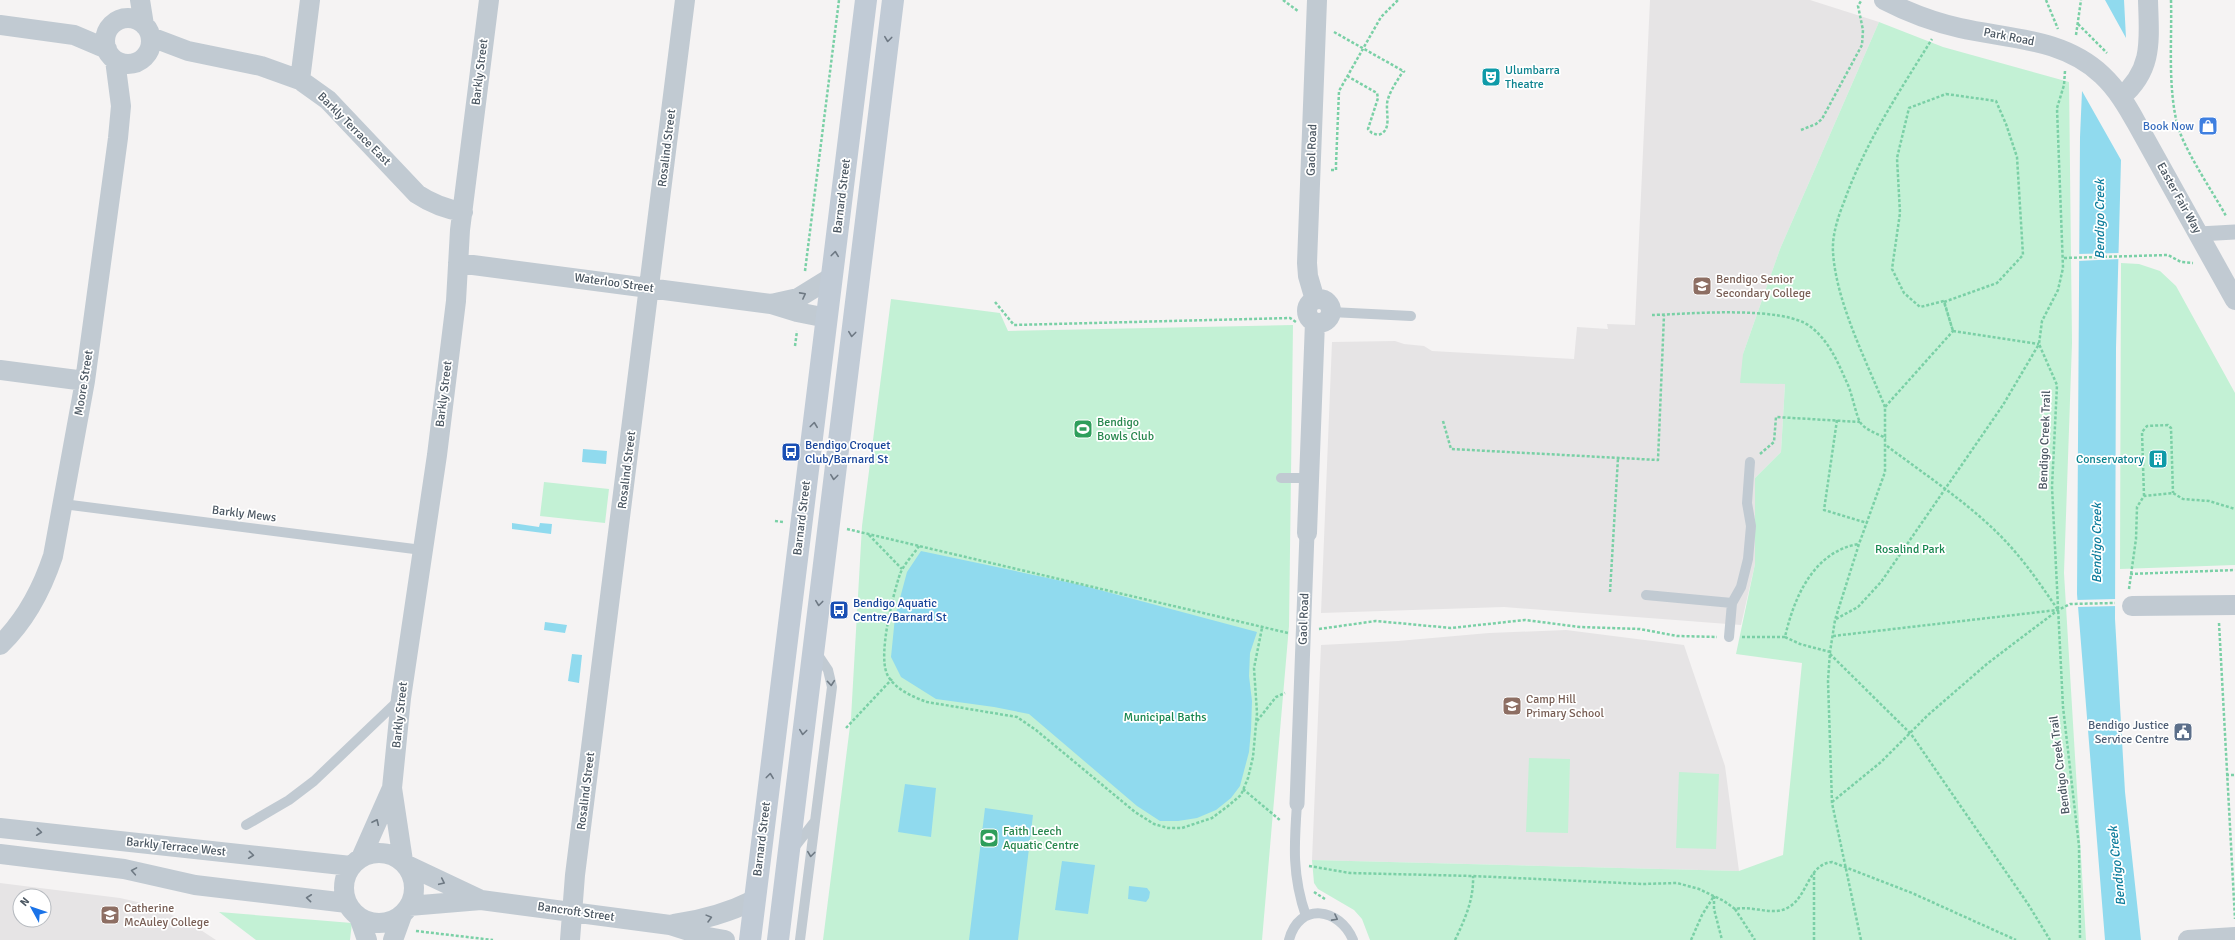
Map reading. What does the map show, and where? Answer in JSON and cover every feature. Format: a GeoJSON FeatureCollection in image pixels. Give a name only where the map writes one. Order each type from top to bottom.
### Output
{"type":"FeatureCollection","features":[{"type":"Feature","properties":{"kind":"main road","name":"Barnard Street"},"geometry":{"type":"LineString","coordinates":[[750,940],[866,0]]}},
{"type":"Feature","properties":{"kind":"main road"},"geometry":{"type":"LineString","coordinates":[[852,111],[878,0]]}},
{"type":"Feature","properties":{"kind":"main road"},"geometry":{"type":"LineString","coordinates":[[778,940],[893,0]]}},
{"type":"Feature","properties":{"kind":"main road"},"geometry":{"type":"LineString","coordinates":[[827,318],[835,318],[842,309],[860,186],[876,137]]}},
{"type":"Feature","properties":{"kind":"main road"},"geometry":{"type":"LineString","coordinates":[[774,743],[787,705],[796,658],[807,578],[811,572],[823,564]]}},
{"type":"Feature","properties":{"kind":"main road"},"geometry":{"type":"LineString","coordinates":[[759,940],[765,932],[778,827],[785,804],[797,778]]}},
{"type":"Feature","properties":{"kind":"street"},"geometry":{"type":"LineString","coordinates":[[111,55],[105,42],[130,0]]}},
{"type":"Feature","properties":{"kind":"street"},"geometry":{"type":"LineString","coordinates":[[140,0],[144,45]]}},
{"type":"Feature","properties":{"kind":"street"},"geometry":{"type":"LineString","coordinates":[[300,80],[310,0]]}},
{"type":"Feature","properties":{"kind":"street","name":"Barkly Street"},"geometry":{"type":"LineString","coordinates":[[405,863],[392,788],[401,698],[437,455],[456,301],[463,212],[489,0]]}},
{"type":"Feature","properties":{"kind":"street","name":"Rosalind Street"},"geometry":{"type":"LineString","coordinates":[[570,940],[572,912],[649,288],[686,0]]}},
{"type":"Feature","properties":{"kind":"street","name":"Gaol Road"},"geometry":{"type":"LineString","coordinates":[[1296,804],[1314,319],[1310,317],[1308,311],[1310,304],[1315,300],[1308,276],[1307,263],[1317,0]]}},
{"type":"Feature","properties":{"kind":"street","name":"Park Road"},"geometry":{"type":"LineString","coordinates":[[1884,0],[1910,13],[1941,23],[2051,45],[2072,45],[2101,74],[2121,97]]}},
{"type":"Feature","properties":{"kind":"street"},"geometry":{"type":"LineString","coordinates":[[2121,97],[2137,80],[2146,60],[2149,48],[2148,0]]}},
{"type":"Feature","properties":{"kind":"street"},"geometry":{"type":"LineString","coordinates":[[74,35],[134,19],[144,45]]}},
{"type":"Feature","properties":{"kind":"street"},"geometry":{"type":"LineString","coordinates":[[0,25],[74,35],[111,55],[124,64],[144,45]]}},
{"type":"Feature","properties":{"kind":"street","name":"Barkly Terrace East"},"geometry":{"type":"LineString","coordinates":[[144,45],[188,51],[261,66],[300,80],[328,100],[418,194],[432,204],[463,212]]}},
{"type":"Feature","properties":{"kind":"street","name":"Moore Street"},"geometry":{"type":"LineString","coordinates":[[0,645],[11,635],[29,609],[44,581],[53,556],[86,381],[121,106],[144,45]]}},
{"type":"Feature","properties":{"kind":"street","name":"Moore Street"},"geometry":{"type":"LineString","coordinates":[[111,55],[121,106]]}},
{"type":"Feature","properties":{"kind":"street","name":"Easter Fair Way"},"geometry":{"type":"LineString","coordinates":[[2121,97],[2235,300]]}},
{"type":"Feature","properties":{"kind":"street"},"geometry":{"type":"LineString","coordinates":[[2199,234],[2235,232]]}},
{"type":"Feature","properties":{"kind":"street","name":"Waterloo Street"},"geometry":{"type":"LineString","coordinates":[[458,263],[771,304],[797,312],[827,318]]}},
{"type":"Feature","properties":{"kind":"street","name":"Waterloo Street"},"geometry":{"type":"LineString","coordinates":[[771,304],[798,298],[832,277]]}},
{"type":"Feature","properties":{"kind":"street"},"geometry":{"type":"LineString","coordinates":[[0,370],[86,381]]}},
{"type":"Feature","properties":{"kind":"street"},"geometry":{"type":"LineString","coordinates":[[2126,600],[2227,605]]}},
{"type":"Feature","properties":{"kind":"street","name":"Barkly Street"},"geometry":{"type":"LineString","coordinates":[[356,862],[392,788]]}},
{"type":"Feature","properties":{"kind":"street","name":"Barkly Terrace West"},"geometry":{"type":"LineString","coordinates":[[0,828],[356,862]]}},
{"type":"Feature","properties":{"kind":"street"},"geometry":{"type":"LineString","coordinates":[[367,940],[353,910],[344,884],[356,862],[372,853],[394,855],[405,863],[415,885],[414,896],[407,917],[393,940]]}},
{"type":"Feature","properties":{"kind":"street"},"geometry":{"type":"LineString","coordinates":[[0,854],[130,870],[195,885],[353,910],[370,922],[381,923],[407,917]]}},
{"type":"Feature","properties":{"kind":"street","name":"Bancroft Street"},"geometry":{"type":"LineString","coordinates":[[405,863],[481,900],[670,925],[708,937],[725,940]]}},
{"type":"Feature","properties":{"kind":"street","name":"Bancroft Street"},"geometry":{"type":"LineString","coordinates":[[407,917],[481,900]]}},
{"type":"Feature","properties":{"kind":"street","name":"Bancroft Street"},"geometry":{"type":"LineString","coordinates":[[670,925],[711,918],[754,900]]}},
{"type":"Feature","properties":{"kind":"street"},"geometry":{"type":"LineString","coordinates":[[2188,940],[2235,937]]}},
{"type":"Feature","properties":{"kind":"lane"},"geometry":{"type":"LineString","coordinates":[[1314,319],[1411,316]]}},
{"type":"Feature","properties":{"kind":"lane"},"geometry":{"type":"LineString","coordinates":[[1729,637],[1732,604],[1741,587],[1748,559],[1751,526],[1747,503],[1750,462]]}},
{"type":"Feature","properties":{"kind":"lane"},"geometry":{"type":"LineString","coordinates":[[1281,478],[1309,478]]}},
{"type":"Feature","properties":{"kind":"lane","name":"Barkly Mews"},"geometry":{"type":"LineString","coordinates":[[62,504],[422,550]]}},
{"type":"Feature","properties":{"kind":"lane"},"geometry":{"type":"LineString","coordinates":[[1646,595],[1732,604]]}},
{"type":"Feature","properties":{"kind":"lane"},"geometry":{"type":"LineString","coordinates":[[800,940],[832,687],[828,670],[814,649]]}},
{"type":"Feature","properties":{"kind":"lane"},"geometry":{"type":"LineString","coordinates":[[246,824],[289,800],[314,781],[401,698]]}},
{"type":"Feature","properties":{"kind":"lane","name":"Gaol Road"},"geometry":{"type":"LineString","coordinates":[[1296,804],[1295,876],[1306,916]]}},
{"type":"Feature","properties":{"kind":"lane"},"geometry":{"type":"LineString","coordinates":[[787,857],[815,821]]}},
{"type":"Feature","properties":{"kind":"lane"},"geometry":{"type":"LineString","coordinates":[[1289,940],[1296,926],[1306,916],[1313,914],[1332,915],[1348,927],[1353,940]]}},
{"type":"Feature","properties":{"kind":"path"},"geometry":{"type":"LineString","coordinates":[[805,274],[838,0]]}},
{"type":"Feature","properties":{"kind":"path"},"geometry":{"type":"LineString","coordinates":[[1283,0],[1300,12]]}},
{"type":"Feature","properties":{"kind":"path"},"geometry":{"type":"LineString","coordinates":[[1331,170],[1336,170],[1339,91],[1381,17],[1398,0]]}},
{"type":"Feature","properties":{"kind":"path"},"geometry":{"type":"LineString","coordinates":[[2046,0],[2072,45]]}},
{"type":"Feature","properties":{"kind":"path"},"geometry":{"type":"LineString","coordinates":[[1835,620],[1858,607],[1882,582],[2003,406],[2039,344],[2042,321],[2058,290],[2064,258],[2058,108],[2078,24],[2081,0]]}},
{"type":"Feature","properties":{"kind":"path"},"geometry":{"type":"LineString","coordinates":[[2171,0],[2173,88],[2176,120],[2182,137],[2235,232]]}},
{"type":"Feature","properties":{"kind":"path"},"geometry":{"type":"LineString","coordinates":[[1801,130],[1816,124],[1822,119],[1858,55],[1864,38],[1858,6],[1860,2]]}},
{"type":"Feature","properties":{"kind":"path"},"geometry":{"type":"LineString","coordinates":[[1861,940],[1832,803],[1828,681],[1830,653],[1835,620],[1859,544],[1883,481],[1886,446],[1885,407],[1840,292],[1833,251],[1835,232],[1848,190],[1869,142],[1941,23]]}},
{"type":"Feature","properties":{"kind":"path"},"geometry":{"type":"LineString","coordinates":[[2078,24],[2113,58]]}},
{"type":"Feature","properties":{"kind":"path"},"geometry":{"type":"LineString","coordinates":[[1340,35],[1404,72],[1388,98],[1387,126],[1384,132],[1378,135],[1372,133],[1368,129],[1378,98],[1377,93],[1347,76]]}},
{"type":"Feature","properties":{"kind":"path"},"geometry":{"type":"LineString","coordinates":[[1953,331],[1944,301],[1920,307],[1904,294],[1892,269],[1900,213],[1897,158],[1909,108],[1946,94],[1996,101],[2006,124],[2017,157],[2023,256],[1997,283],[1944,302],[1953,331]]}},
{"type":"Feature","properties":{"kind":"path"},"geometry":{"type":"LineString","coordinates":[[2064,258],[2168,255],[2181,262]]}},
{"type":"Feature","properties":{"kind":"path"},"geometry":{"type":"LineString","coordinates":[[995,302],[1014,325],[1290,318],[1314,319]]}},
{"type":"Feature","properties":{"kind":"path"},"geometry":{"type":"LineString","coordinates":[[1652,315],[1752,314],[1795,318],[1810,326],[1823,338],[1835,356],[1854,398],[1860,422],[1867,428],[1886,438]]}},
{"type":"Feature","properties":{"kind":"path"},"geometry":{"type":"LineString","coordinates":[[1443,422],[1451,449],[1658,460],[1664,315]]}},
{"type":"Feature","properties":{"kind":"path"},"geometry":{"type":"LineString","coordinates":[[795,346],[798,329]]}},
{"type":"Feature","properties":{"kind":"path"},"geometry":{"type":"LineString","coordinates":[[1885,407],[1953,331]]}},
{"type":"Feature","properties":{"kind":"path"},"geometry":{"type":"LineString","coordinates":[[1953,331],[2039,344]]}},
{"type":"Feature","properties":{"kind":"path","name":"Bendigo Creek Trail"},"geometry":{"type":"LineString","coordinates":[[2039,344],[2057,385],[2052,486],[2063,707],[2079,846],[2080,940]]}},
{"type":"Feature","properties":{"kind":"path"},"geometry":{"type":"LineString","coordinates":[[1750,462],[1774,442],[1776,417],[1860,422]]}},
{"type":"Feature","properties":{"kind":"path"},"geometry":{"type":"LineString","coordinates":[[1837,420],[1824,510],[1867,523]]}},
{"type":"Feature","properties":{"kind":"path"},"geometry":{"type":"LineString","coordinates":[[1832,803],[1881,762],[1911,734],[1928,715],[1988,663],[2058,610],[2070,604],[2126,600],[2136,539],[2137,508],[2144,496],[2142,432],[2147,426],[2168,424],[2171,428],[2173,493]]}},
{"type":"Feature","properties":{"kind":"path"},"geometry":{"type":"LineString","coordinates":[[1886,446],[1946,490],[2009,545],[2035,576],[2058,610]]}},
{"type":"Feature","properties":{"kind":"path"},"geometry":{"type":"LineString","coordinates":[[1610,592],[1618,458]]}},
{"type":"Feature","properties":{"kind":"path"},"geometry":{"type":"LineString","coordinates":[[2144,496],[2173,493],[2183,499],[2215,502],[2235,508]]}},
{"type":"Feature","properties":{"kind":"path"},"geometry":{"type":"LineString","coordinates":[[851,530],[1286,634],[1303,632]]}},
{"type":"Feature","properties":{"kind":"path"},"geometry":{"type":"LineString","coordinates":[[868,534],[902,569]]}},
{"type":"Feature","properties":{"kind":"path"},"geometry":{"type":"LineString","coordinates":[[1785,637],[1798,593],[1808,578],[1828,557],[1848,546],[1859,544]]}},
{"type":"Feature","properties":{"kind":"path"},"geometry":{"type":"LineString","coordinates":[[919,546],[902,569],[887,627],[884,653],[887,674],[913,697],[927,702],[1017,717],[1036,730],[1135,812],[1154,824],[1168,828],[1182,828],[1212,818],[1241,795],[1253,757],[1257,722],[1254,668],[1262,628]]}},
{"type":"Feature","properties":{"kind":"path"},"geometry":{"type":"LineString","coordinates":[[2130,574],[2235,570]]}},
{"type":"Feature","properties":{"kind":"path"},"geometry":{"type":"LineString","coordinates":[[2227,605],[2226,775],[2235,922]]}},
{"type":"Feature","properties":{"kind":"path"},"geometry":{"type":"LineString","coordinates":[[1833,636],[2058,610]]}},
{"type":"Feature","properties":{"kind":"path"},"geometry":{"type":"LineString","coordinates":[[1318,629],[1376,621],[1451,628],[1525,620],[1580,627],[1640,629],[1678,636],[1785,637],[1800,644],[1830,653],[1911,734],[2024,898],[2050,940]]}},
{"type":"Feature","properties":{"kind":"path"},"geometry":{"type":"LineString","coordinates":[[1318,621],[1318,637]]}},
{"type":"Feature","properties":{"kind":"path"},"geometry":{"type":"LineString","coordinates":[[846,728],[892,679]]}},
{"type":"Feature","properties":{"kind":"path"},"geometry":{"type":"LineString","coordinates":[[1257,722],[1276,697],[1286,693],[1300,695]]}},
{"type":"Feature","properties":{"kind":"path"},"geometry":{"type":"LineString","coordinates":[[2226,775],[2235,775]]}},
{"type":"Feature","properties":{"kind":"path"},"geometry":{"type":"LineString","coordinates":[[1243,789],[1295,832]]}},
{"type":"Feature","properties":{"kind":"path"},"geometry":{"type":"LineString","coordinates":[[1308,858],[1308,872]]}},
{"type":"Feature","properties":{"kind":"path"},"geometry":{"type":"LineString","coordinates":[[1734,909],[1744,908],[1779,911],[1788,909],[1801,898],[1814,872],[1826,863],[1832,862],[1912,893],[2016,940]]}},
{"type":"Feature","properties":{"kind":"path"},"geometry":{"type":"LineString","coordinates":[[1308,866],[1350,873],[1473,876],[1643,884],[1677,883],[1694,887],[1714,896],[1734,909],[1754,940]]}},
{"type":"Feature","properties":{"kind":"path"},"geometry":{"type":"LineString","coordinates":[[1814,872],[1814,940]]}},
{"type":"Feature","properties":{"kind":"path"},"geometry":{"type":"LineString","coordinates":[[1455,940],[1467,913],[1473,887],[1473,876]]}},
{"type":"Feature","properties":{"kind":"path"},"geometry":{"type":"LineString","coordinates":[[1312,889],[1320,897],[1331,901]]}},
{"type":"Feature","properties":{"kind":"path"},"geometry":{"type":"LineString","coordinates":[[1691,940],[1702,915],[1714,896]]}},
{"type":"Feature","properties":{"kind":"path"},"geometry":{"type":"LineString","coordinates":[[1714,896],[1714,908],[1722,940]]}},
{"type":"Feature","properties":{"kind":"path"},"geometry":{"type":"LineString","coordinates":[[407,917],[493,940]]}},
{"type":"Feature","properties":{"kind":"shaded area","name":"Bendigo Senior Secondary College"},"geometry":{"type":"Polygon","coordinates":[[[1650,0],[1810,0],[1879,22],[1780,249],[1743,354],[1785,384],[1781,452],[1755,478],[1755,564],[1741,625],[1504,607],[1321,613],[1332,342],[1395,341],[1404,344],[1424,346],[1432,351],[1574,359],[1577,327],[1608,329],[1607,324],[1635,325],[1650,0]]]}},
{"type":"Feature","properties":{"kind":"shaded area","name":"Camp Hill Primary School"},"geometry":{"type":"Polygon","coordinates":[[[1566,630],[1684,645],[1725,766],[1739,871],[1312,860],[1321,645],[1398,641],[1489,633],[1566,630]]]}},
{"type":"Feature","properties":{"kind":"shaded area","name":"Catherine McAuley College"},"geometry":{"type":"Polygon","coordinates":[[[0,883],[40,888],[12,888],[12,928],[52,928],[52,890],[120,898],[142,903],[187,921],[216,940],[0,940],[0,883]]]}},
{"type":"Feature","properties":{"kind":"green space","name":"Rosalind Park"},"geometry":{"type":"Polygon","coordinates":[[[1879,22],[1943,47],[2069,82],[2072,343],[2064,573],[2086,940],[1370,940],[1362,919],[1354,910],[1318,889],[1314,883],[1312,860],[1739,871],[1783,855],[1802,663],[1736,654],[1755,564],[1755,478],[1781,452],[1785,384],[1740,383],[1743,354],[1780,249],[1879,22]]]}},
{"type":"Feature","properties":{"kind":"green space"},"geometry":{"type":"Polygon","coordinates":[[[2121,263],[2139,264],[2160,271],[2176,286],[2235,393],[2235,565],[2120,569],[2121,263]]]}},
{"type":"Feature","properties":{"kind":"green space"},"geometry":{"type":"Polygon","coordinates":[[[891,299],[1000,313],[1008,331],[1293,325],[1289,626],[1262,940],[823,940],[851,718],[862,526],[891,299]]]}},
{"type":"Feature","properties":{"kind":"green space"},"geometry":{"type":"Polygon","coordinates":[[[544,482],[609,489],[605,523],[540,516],[544,482]]]}},
{"type":"Feature","properties":{"kind":"green space"},"geometry":{"type":"Polygon","coordinates":[[[1529,758],[1570,759],[1568,833],[1526,832],[1529,758]]]}},
{"type":"Feature","properties":{"kind":"green space"},"geometry":{"type":"Polygon","coordinates":[[[1679,772],[1719,774],[1716,849],[1676,848],[1679,772]]]}},
{"type":"Feature","properties":{"kind":"green space"},"geometry":{"type":"Polygon","coordinates":[[[219,912],[352,923],[350,940],[256,940],[219,912]]]}},
{"type":"Feature","properties":{"kind":"water"},"geometry":{"type":"Polygon","coordinates":[[[2105,0],[2124,0],[2126,38],[2105,0]]]}},
{"type":"Feature","properties":{"kind":"water","name":"Bendigo Creek"},"geometry":{"type":"Polygon","coordinates":[[[2082,91],[2121,160],[2116,348],[2115,619],[2125,792],[2141,940],[2105,940],[2077,594],[2080,137],[2082,91]]]}},
{"type":"Feature","properties":{"kind":"water"},"geometry":{"type":"Polygon","coordinates":[[[583,449],[607,451],[606,464],[582,462],[583,449]]]}},
{"type":"Feature","properties":{"kind":"water"},"geometry":{"type":"Polygon","coordinates":[[[512,523],[539,527],[540,523],[552,524],[551,534],[512,529],[512,523]]]}},
{"type":"Feature","properties":{"kind":"water","name":"Municipal Baths"},"geometry":{"type":"Polygon","coordinates":[[[921,551],[1081,585],[1257,632],[1250,653],[1249,676],[1252,701],[1249,752],[1240,786],[1231,798],[1216,810],[1197,818],[1178,821],[1160,821],[1137,806],[1029,714],[994,707],[936,699],[901,677],[891,657],[895,617],[907,572],[921,551]]]}},
{"type":"Feature","properties":{"kind":"water"},"geometry":{"type":"Polygon","coordinates":[[[545,622],[567,625],[565,633],[544,630],[545,622]]]}},
{"type":"Feature","properties":{"kind":"water"},"geometry":{"type":"Polygon","coordinates":[[[572,654],[582,655],[579,683],[568,681],[572,654]]]}},
{"type":"Feature","properties":{"kind":"water"},"geometry":{"type":"Polygon","coordinates":[[[905,784],[936,788],[931,837],[898,832],[905,784]]]}},
{"type":"Feature","properties":{"kind":"water"},"geometry":{"type":"Polygon","coordinates":[[[985,808],[1033,815],[1018,940],[969,940],[985,808]]]}},
{"type":"Feature","properties":{"kind":"water"},"geometry":{"type":"Polygon","coordinates":[[[1062,861],[1095,865],[1088,914],[1055,910],[1062,861]]]}},
{"type":"Feature","properties":{"kind":"water"},"geometry":{"type":"Polygon","coordinates":[[[1129,886],[1147,888],[1150,892],[1149,898],[1146,902],[1128,899],[1129,886]]]}},
{"type":"Feature","properties":{"kind":"pier"},"geometry":{"type":"Polygon","coordinates":[[[2120,253],[2120,259],[2077,261],[2077,254],[2120,253]]]}},
{"type":"Feature","properties":{"kind":"pier"},"geometry":{"type":"Polygon","coordinates":[[[2117,599],[2117,606],[2076,607],[2076,600],[2117,599]]]}},
{"type":"Feature","properties":{"kind":"place","name":"Ulumbarra Theatre"},"geometry":{"type":"Point","coordinates":[1491,77]}},
{"type":"Feature","properties":{"kind":"place","name":"Book Now"},"geometry":{"type":"Point","coordinates":[2208,126]}},
{"type":"Feature","properties":{"kind":"place","name":"Bendigo Senior Secondary College"},"geometry":{"type":"Point","coordinates":[1702,286]}},
{"type":"Feature","properties":{"kind":"place","name":"Bendigo Bowls Club"},"geometry":{"type":"Point","coordinates":[1083,429]}},
{"type":"Feature","properties":{"kind":"place","name":"Bendigo Croquet Club/Barnard St"},"geometry":{"type":"Point","coordinates":[791,452]}},
{"type":"Feature","properties":{"kind":"place","name":"Conservatory"},"geometry":{"type":"Point","coordinates":[2158,459]}},
{"type":"Feature","properties":{"kind":"place","name":"Bendigo Aquatic Centre/Barnard St"},"geometry":{"type":"Point","coordinates":[839,610]}},
{"type":"Feature","properties":{"kind":"place","name":"Camp Hill Primary School"},"geometry":{"type":"Point","coordinates":[1512,706]}},
{"type":"Feature","properties":{"kind":"place","name":"Bendigo Justice Service Centre"},"geometry":{"type":"Point","coordinates":[2183,732]}},
{"type":"Feature","properties":{"kind":"place","name":"Faith Leech Aquatic Centre"},"geometry":{"type":"Point","coordinates":[989,838]}},
{"type":"Feature","properties":{"kind":"place","name":"Catherine McAuley College"},"geometry":{"type":"Point","coordinates":[110,915]}}]}
